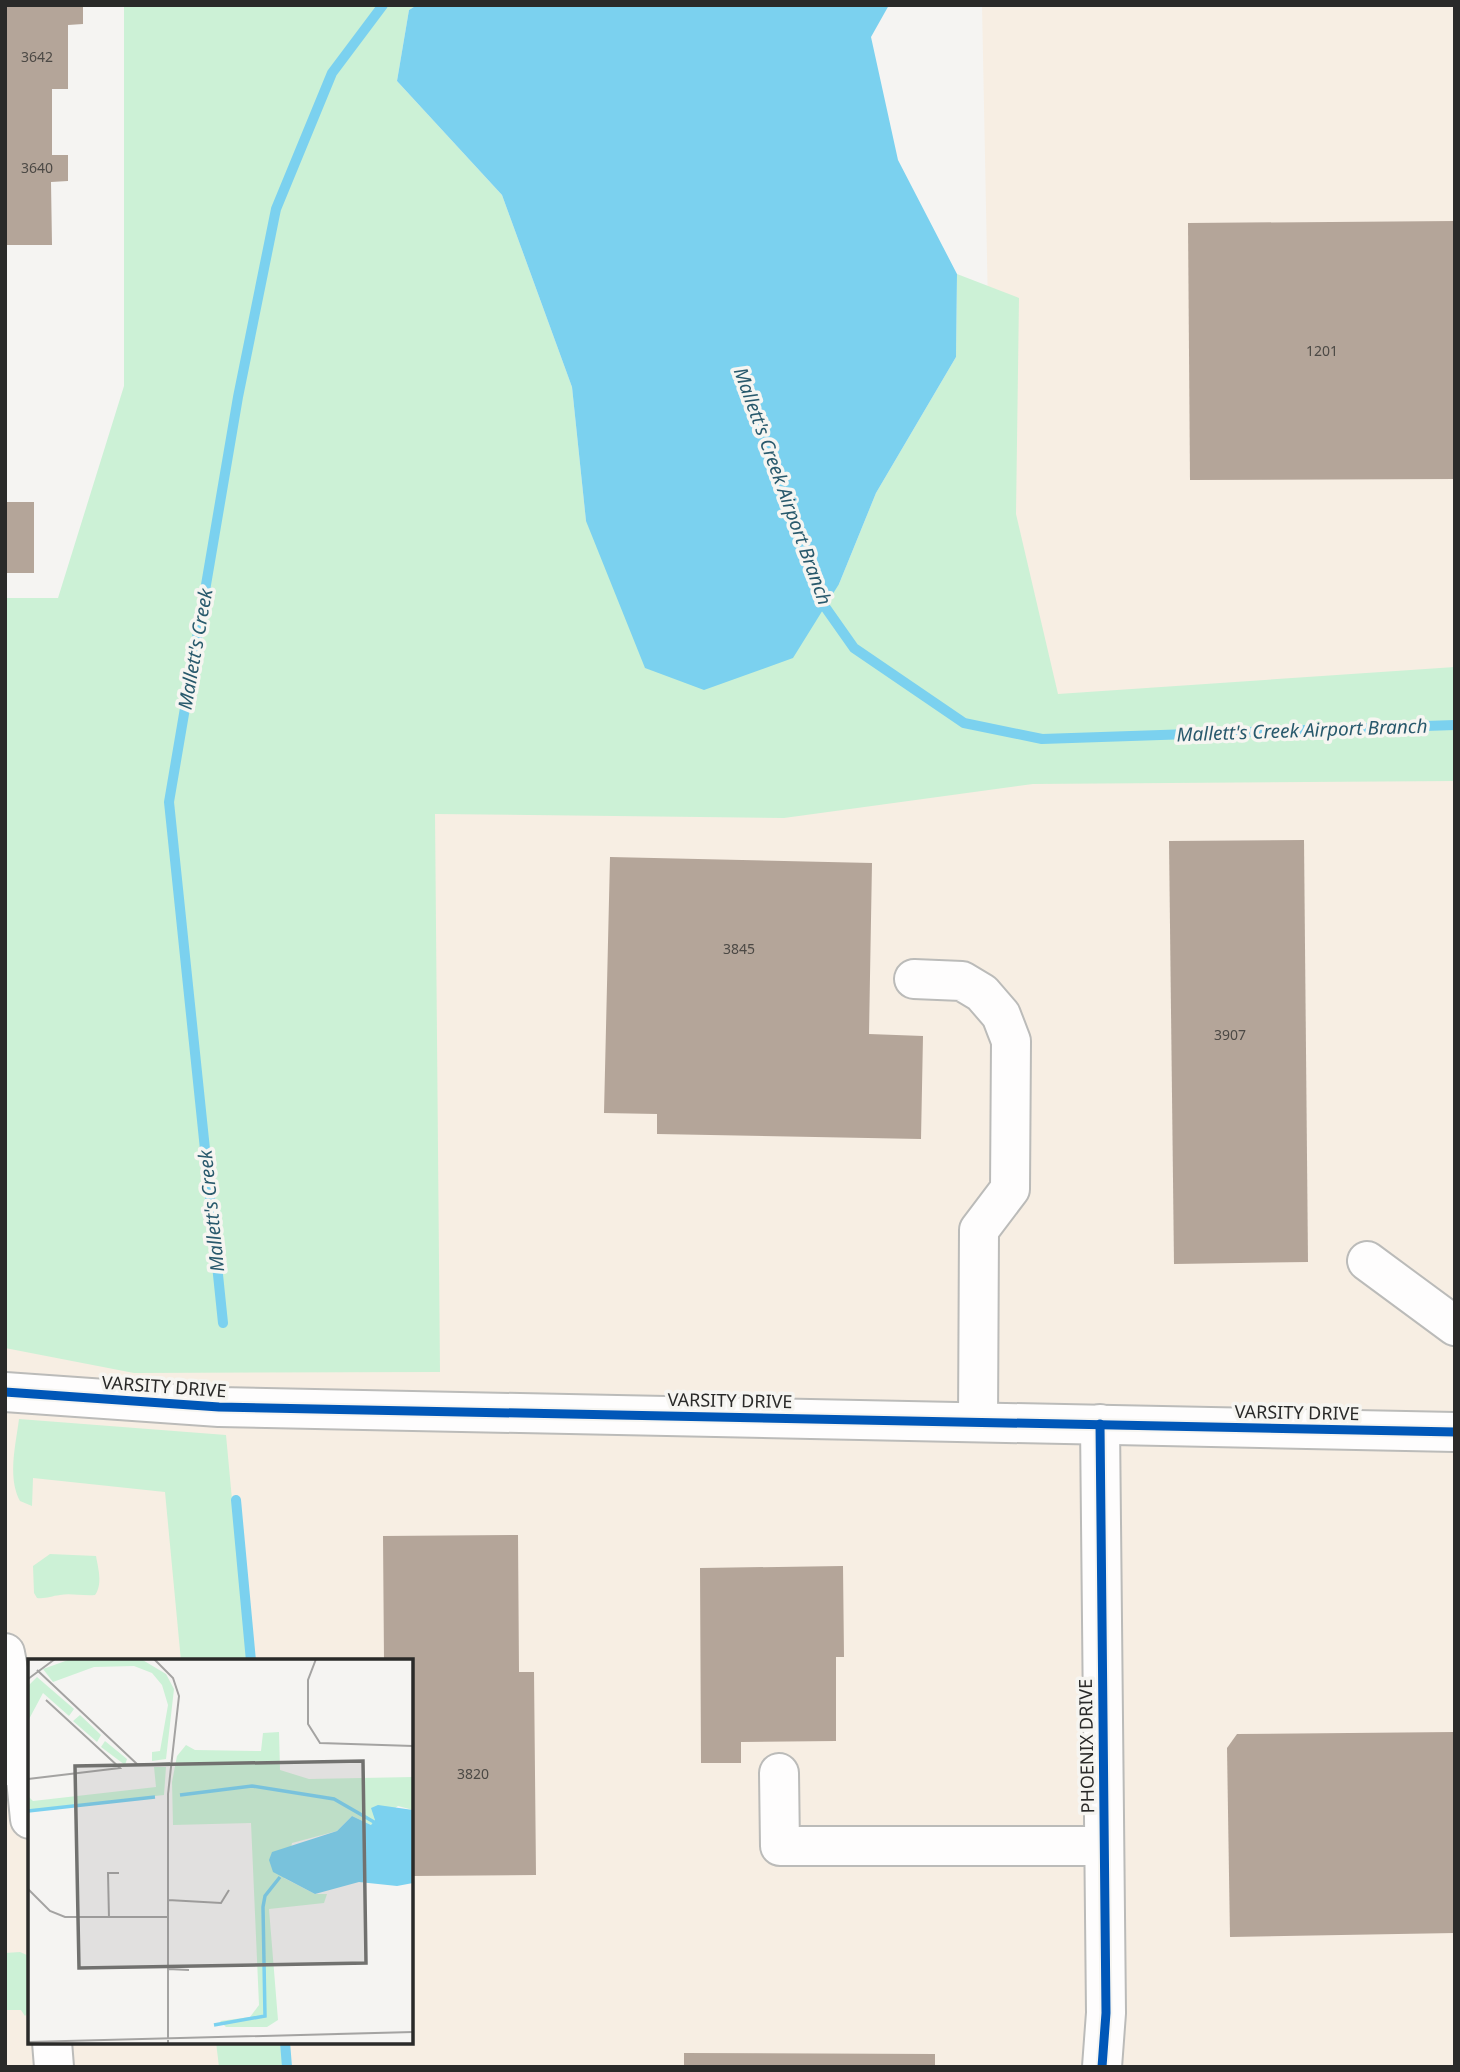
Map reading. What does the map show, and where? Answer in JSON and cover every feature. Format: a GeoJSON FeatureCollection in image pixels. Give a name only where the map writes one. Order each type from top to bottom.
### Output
{"type":"FeatureCollection","features":[{"type":"Feature","properties":{"kind":"street"},"geometry":{"type":"LineString","coordinates":[[914,979],[961,981],[982,993],[1001,1016],[1011,1041],[1010,1189],[979,1230],[978,1422]]}},
{"type":"Feature","properties":{"kind":"street"},"geometry":{"type":"LineString","coordinates":[[1367,1261],[1455,1326]]}},
{"type":"Feature","properties":{"kind":"street","name":"VARSITY DRIVE"},"geometry":{"type":"LineString","coordinates":[[5,1392],[219,1407],[1455,1432]]}},
{"type":"Feature","properties":{"kind":"street","name":"PHOENIX DRIVE"},"geometry":{"type":"LineString","coordinates":[[1100,1424],[1106,2012],[1102,2067]]}},
{"type":"Feature","properties":{"kind":"street"},"geometry":{"type":"LineString","coordinates":[[5,1653],[14,1758],[28,1811]]}},
{"type":"Feature","properties":{"kind":"street"},"geometry":{"type":"LineString","coordinates":[[779,1773],[780,1846],[1104,1846]]}},
{"type":"Feature","properties":{"kind":"street"},"geometry":{"type":"LineString","coordinates":[[52,2044],[54,2067]]}},
{"type":"Feature","properties":{"kind":"shaded area"},"geometry":{"type":"Polygon","coordinates":[[[982,5],[1455,5],[1455,2067],[5,2067],[5,759],[997,764],[982,5]]]}},
{"type":"Feature","properties":{"kind":"green space"},"geometry":{"type":"Polygon","coordinates":[[[124,5],[417,5],[409,10],[397,81],[502,195],[572,387],[586,521],[839,584],[876,493],[956,357],[957,274],[1019,298],[1016,514],[1058,694],[1455,667],[1455,781],[1033,784],[784,818],[435,814],[440,1372],[134,1373],[5,1348],[5,598],[58,598],[124,386],[124,5]]]}},
{"type":"Feature","properties":{"kind":"green space"},"geometry":{"type":"Polygon","coordinates":[[[19,1419],[226,1435],[247,1659],[181,1659],[165,1492],[33,1478],[32,1506],[20,1501],[16,1492],[13,1471],[19,1419]]]}},
{"type":"Feature","properties":{"kind":"green space"},"geometry":{"type":"Polygon","coordinates":[[[50,1554],[96,1556],[99,1581],[95,1595],[64,1594],[37,1598],[34,1593],[33,1566],[50,1554]]]}},
{"type":"Feature","properties":{"kind":"green space"},"geometry":{"type":"Polygon","coordinates":[[[20,1952],[28,1956],[28,2012],[25,2016],[21,2010],[5,2010],[5,1953],[20,1952]]]}},
{"type":"Feature","properties":{"kind":"green space"},"geometry":{"type":"Polygon","coordinates":[[[216,2044],[282,2044],[284,2067],[219,2067],[216,2044]]]}},
{"type":"Feature","properties":{"kind":"water"},"geometry":{"type":"Polygon","coordinates":[[[417,5],[889,5],[871,37],[898,160],[957,274],[956,357],[876,493],[839,584],[793,658],[704,690],[645,668],[586,521],[572,387],[502,195],[397,81],[409,10],[417,5]]]}},
{"type":"Feature","properties":{"kind":"building"},"geometry":{"type":"Polygon","coordinates":[[[5,5],[83,5],[83,24],[68,25],[68,89],[52,89],[52,155],[68,155],[68,181],[51,182],[52,245],[5,245],[5,5]]]}},
{"type":"Feature","properties":{"kind":"building"},"geometry":{"type":"Polygon","coordinates":[[[1455,221],[1455,479],[1190,480],[1188,223],[1455,221]]]}},
{"type":"Feature","properties":{"kind":"building"},"geometry":{"type":"Polygon","coordinates":[[[5,502],[34,502],[34,573],[5,573],[5,502]]]}},
{"type":"Feature","properties":{"kind":"building"},"geometry":{"type":"Polygon","coordinates":[[[1304,840],[1308,1262],[1174,1264],[1169,841],[1304,840]]]}},
{"type":"Feature","properties":{"kind":"building"},"geometry":{"type":"Polygon","coordinates":[[[610,857],[872,863],[869,1034],[923,1036],[921,1139],[657,1134],[657,1114],[604,1113],[610,857]]]}},
{"type":"Feature","properties":{"kind":"building"},"geometry":{"type":"Polygon","coordinates":[[[518,1535],[519,1672],[534,1672],[536,1875],[413,1876],[413,1659],[384,1659],[383,1536],[518,1535]]]}},
{"type":"Feature","properties":{"kind":"building"},"geometry":{"type":"Polygon","coordinates":[[[843,1566],[844,1657],[836,1657],[836,1741],[741,1742],[741,1763],[701,1763],[700,1568],[843,1566]]]}},
{"type":"Feature","properties":{"kind":"building"},"geometry":{"type":"Polygon","coordinates":[[[1455,1732],[1455,1933],[1230,1937],[1227,1748],[1237,1734],[1455,1732]]]}},
{"type":"Feature","properties":{"kind":"building"},"geometry":{"type":"Polygon","coordinates":[[[684,2053],[935,2054],[935,2067],[684,2067],[684,2053]]]}},
{"type":"Feature","properties":{"kind":"waterway","name":"Mallett's Creek"},"geometry":{"type":"LineString","coordinates":[[223,1323],[169,802],[238,397],[276,209],[332,73],[383,5]]}},
{"type":"Feature","properties":{"kind":"waterway","name":"Mallett's Creek Airport Branch"},"geometry":{"type":"LineString","coordinates":[[820,594],[823,604],[854,648],[964,723],[1042,739],[1455,725]]}},
{"type":"Feature","properties":{"kind":"waterway","name":"Mallett's Creek"},"geometry":{"type":"LineString","coordinates":[[236,1500],[251,1659]]}},
{"type":"Feature","properties":{"kind":"waterway","name":"Mallett's Creek"},"geometry":{"type":"LineString","coordinates":[[285,2044],[287,2067]]}},
{"type":"Feature","properties":{"kind":"cycle path"},"geometry":{"type":"LineString","coordinates":[[5,1392],[219,1407],[1455,1432]]}},
{"type":"Feature","properties":{"kind":"cycle path"},"geometry":{"type":"LineString","coordinates":[[1100,1424],[1106,2013],[1102,2067]]}}]}
